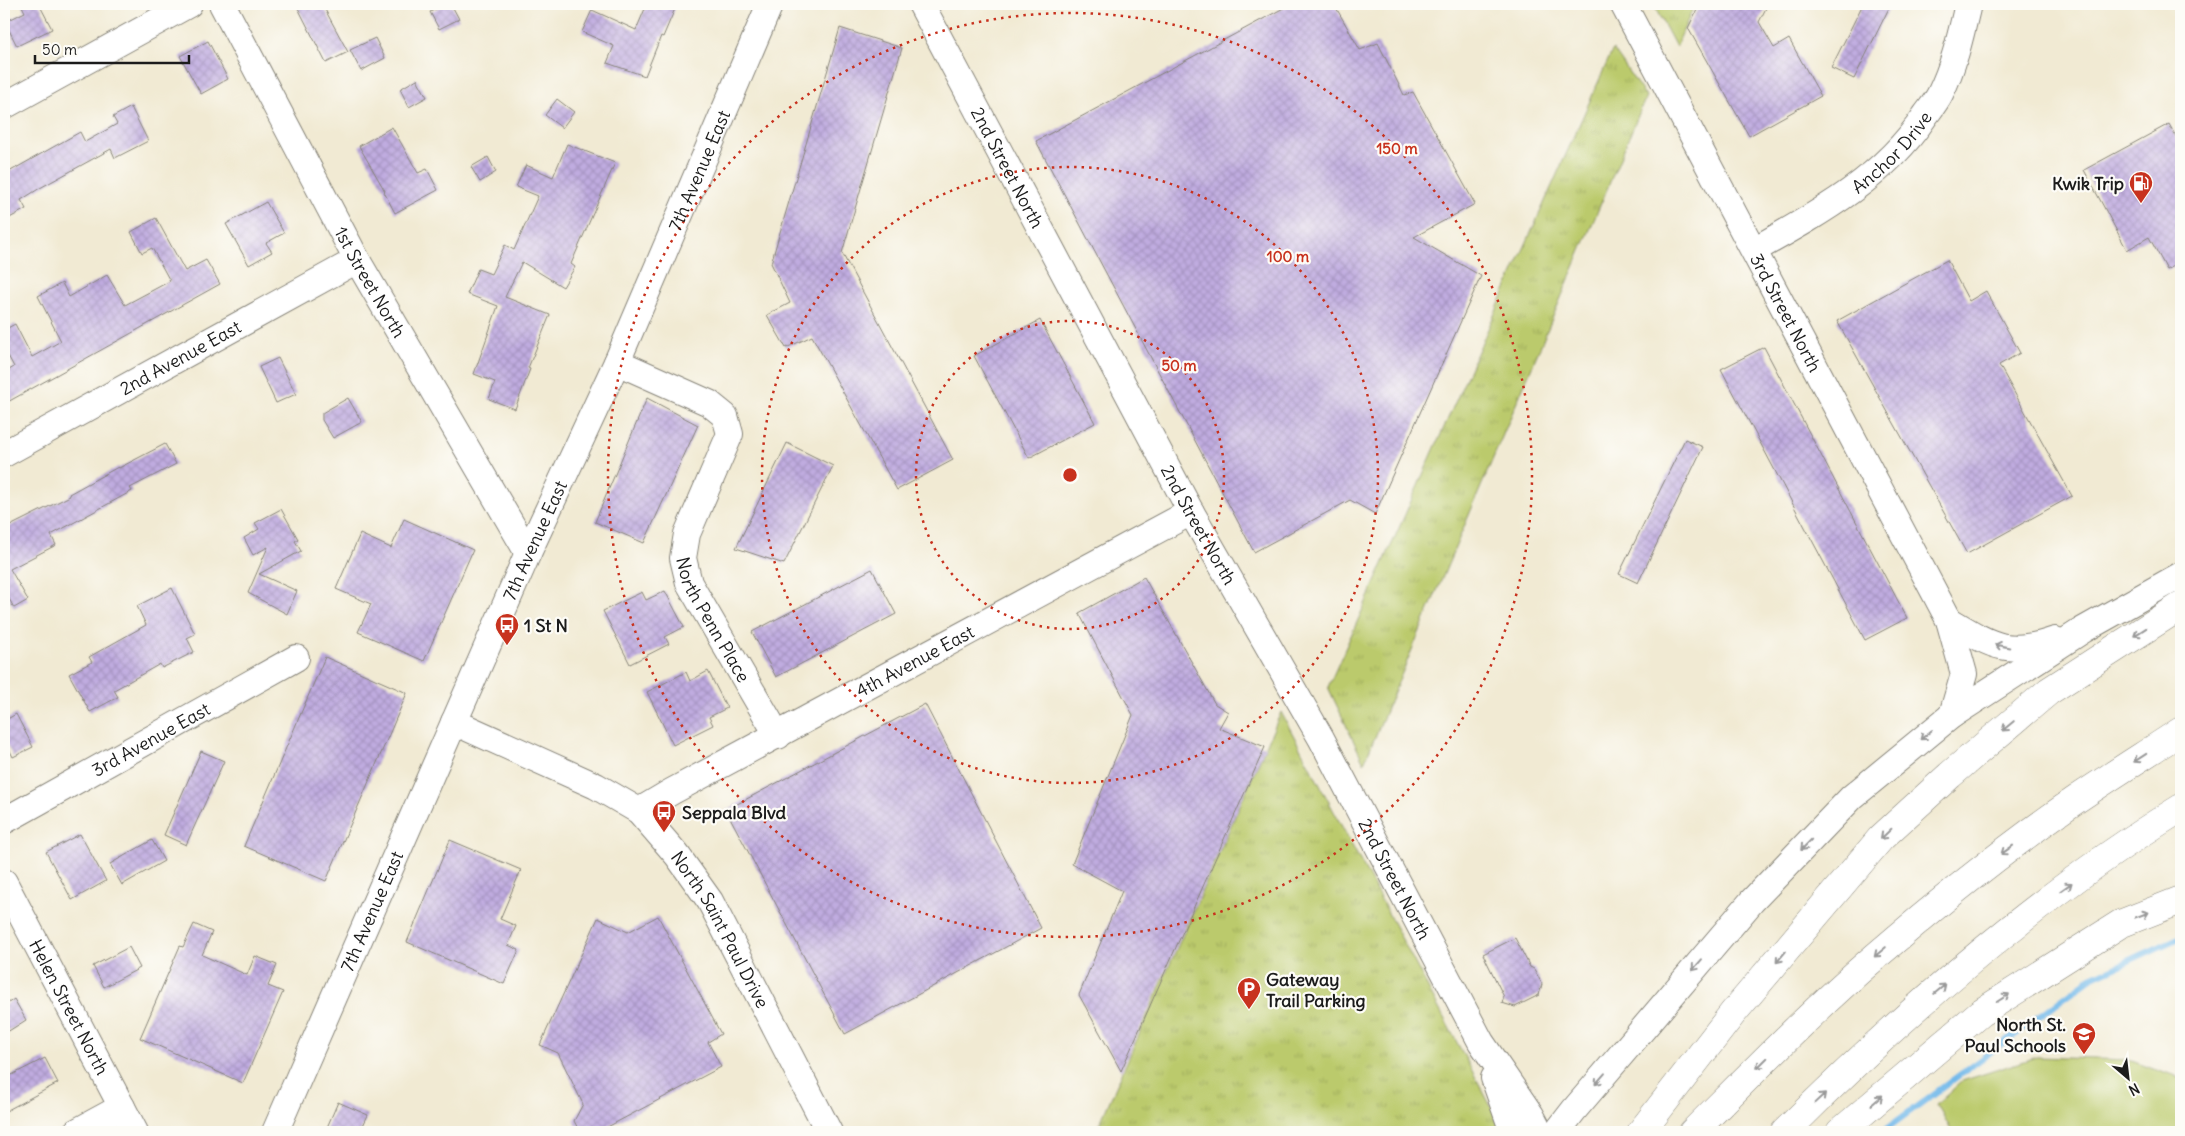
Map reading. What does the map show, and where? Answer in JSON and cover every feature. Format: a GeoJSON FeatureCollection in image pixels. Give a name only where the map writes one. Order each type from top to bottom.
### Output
{"type":"FeatureCollection","features":[{"type":"Feature","properties":{"kind":"highway"},"geometry":{"type":"LineString","coordinates":[[1641,1132],[1733,1013],[1882,838],[1950,774],[2050,691],[2181,606]]}},
{"type":"Feature","properties":{"kind":"highway"},"geometry":{"type":"LineString","coordinates":[[1693,1132],[1822,1005],[1926,914],[2076,800],[2181,731]]}},
{"type":"Feature","properties":{"kind":"highway"},"geometry":{"type":"LineString","coordinates":[[1785,1132],[1919,1006],[2042,904],[2115,851],[2181,808]]}},
{"type":"Feature","properties":{"kind":"highway"},"geometry":{"type":"LineString","coordinates":[[1840,1132],[1980,1013],[2120,924],[2181,900]]}},
{"type":"Feature","properties":{"kind":"street"},"geometry":{"type":"LineString","coordinates":[[4,106],[190,4]]}},
{"type":"Feature","properties":{"kind":"street","name":"1st Street North"},"geometry":{"type":"LineString","coordinates":[[222,4],[357,260],[528,553]]}},
{"type":"Feature","properties":{"kind":"street","name":"7th Avenue East"},"geometry":{"type":"LineString","coordinates":[[275,1132],[528,553],[617,362],[770,4]]}},
{"type":"Feature","properties":{"kind":"street","name":"2nd Street North"},"geometry":{"type":"LineString","coordinates":[[921,4],[1191,512],[1321,738],[1481,1042],[1531,1115],[1540,1132]]}},
{"type":"Feature","properties":{"kind":"street","name":"3rd Street North"},"geometry":{"type":"LineString","coordinates":[[1623,4],[1949,620],[1964,674],[1952,714]]}},
{"type":"Feature","properties":{"kind":"street","name":"Anchor Drive"},"geometry":{"type":"LineString","coordinates":[[1754,250],[1834,205],[1881,168],[1914,133],[1940,95],[1958,47],[1968,4]]}},
{"type":"Feature","properties":{"kind":"street","name":"2nd Avenue East"},"geometry":{"type":"LineString","coordinates":[[4,454],[357,260]]}},
{"type":"Feature","properties":{"kind":"street","name":"North Penn Place"},"geometry":{"type":"LineString","coordinates":[[617,362],[709,403],[725,416],[730,434],[687,534],[683,558],[689,583],[778,736]]}},
{"type":"Feature","properties":{"kind":"street","name":"4th Avenue East"},"geometry":{"type":"LineString","coordinates":[[639,811],[1191,512]]}},
{"type":"Feature","properties":{"kind":"street"},"geometry":{"type":"LineString","coordinates":[[1557,1132],[1752,901],[1852,797],[1952,714],[2083,630],[2181,575]]}},
{"type":"Feature","properties":{"kind":"street"},"geometry":{"type":"LineString","coordinates":[[1949,620],[1999,647],[2022,648],[2047,643],[2083,630]]}},
{"type":"Feature","properties":{"kind":"street","name":"3rd Avenue East"},"geometry":{"type":"LineString","coordinates":[[4,821],[296,658]]}},
{"type":"Feature","properties":{"kind":"street","name":"North Saint Paul Drive"},"geometry":{"type":"LineString","coordinates":[[454,722],[596,786],[639,811],[677,855],[710,901],[829,1132]]}},
{"type":"Feature","properties":{"kind":"street","name":"Helen Street North"},"geometry":{"type":"LineString","coordinates":[[4,882],[135,1132]]}},
{"type":"Feature","properties":{"kind":"street","name":"2nd Street North"},"geometry":{"type":"LineString","coordinates":[[1481,1042],[1513,1132]]}},
{"type":"Feature","properties":{"kind":"street"},"geometry":{"type":"LineString","coordinates":[[76,1132],[122,1107]]}},
{"type":"Feature","properties":{"kind":"green space"},"geometry":{"type":"Polygon","coordinates":[[[1653,4],[1695,4],[1676,47],[1653,4]]]}},
{"type":"Feature","properties":{"kind":"green space"},"geometry":{"type":"Polygon","coordinates":[[[1613,49],[1646,97],[1364,763],[1328,687],[1613,49]]]}},
{"type":"Feature","properties":{"kind":"green space"},"geometry":{"type":"Polygon","coordinates":[[[1281,712],[1493,1110],[1502,1132],[1096,1132],[1281,712]]]}},
{"type":"Feature","properties":{"kind":"green space"},"geometry":{"type":"Polygon","coordinates":[[[2036,1057],[2129,1060],[2181,1079],[2181,1132],[1952,1132],[1937,1104],[1962,1081],[2036,1057]]]}},
{"type":"Feature","properties":{"kind":"building"},"geometry":{"type":"Polygon","coordinates":[[[21,4],[39,4],[52,29],[17,46],[5,22],[25,12],[21,4]]]}},
{"type":"Feature","properties":{"kind":"building"},"geometry":{"type":"Polygon","coordinates":[[[296,4],[322,4],[348,52],[326,63],[296,4]]]}},
{"type":"Feature","properties":{"kind":"building"},"geometry":{"type":"Polygon","coordinates":[[[446,4],[451,4],[459,19],[439,29],[430,12],[446,4]]]}},
{"type":"Feature","properties":{"kind":"building"},"geometry":{"type":"Polygon","coordinates":[[[647,4],[677,4],[663,37],[661,36],[645,76],[607,63],[614,46],[582,32],[592,10],[636,30],[647,4]]]}},
{"type":"Feature","properties":{"kind":"building"},"geometry":{"type":"Polygon","coordinates":[[[1291,4],[1334,4],[1360,50],[1378,43],[1404,95],[1413,92],[1475,204],[1414,237],[1481,276],[1375,514],[1350,500],[1254,552],[1036,141],[1291,4]]]}},
{"type":"Feature","properties":{"kind":"building"},"geometry":{"type":"Polygon","coordinates":[[[1700,4],[1768,4],[1759,22],[1774,48],[1789,39],[1821,96],[1749,136],[1688,28],[1700,4]]]}},
{"type":"Feature","properties":{"kind":"building"},"geometry":{"type":"Polygon","coordinates":[[[1863,4],[1891,4],[1854,79],[1831,68],[1863,4]]]}},
{"type":"Feature","properties":{"kind":"building"},"geometry":{"type":"Polygon","coordinates":[[[840,28],[902,48],[842,253],[953,460],[897,490],[812,336],[786,348],[767,315],[790,303],[771,263],[840,28]]]}},
{"type":"Feature","properties":{"kind":"building"},"geometry":{"type":"Polygon","coordinates":[[[375,38],[385,58],[361,71],[350,50],[375,38]]]}},
{"type":"Feature","properties":{"kind":"building"},"geometry":{"type":"Polygon","coordinates":[[[208,41],[228,79],[201,94],[180,56],[208,41]]]}},
{"type":"Feature","properties":{"kind":"building"},"geometry":{"type":"Polygon","coordinates":[[[417,79],[427,97],[409,107],[400,89],[417,79]]]}},
{"type":"Feature","properties":{"kind":"building"},"geometry":{"type":"Polygon","coordinates":[[[557,99],[574,112],[562,128],[545,115],[557,99]]]}},
{"type":"Feature","properties":{"kind":"building"},"geometry":{"type":"Polygon","coordinates":[[[131,107],[148,141],[115,158],[111,149],[40,188],[21,200],[26,209],[4,221],[4,167],[7,173],[80,132],[85,142],[117,124],[113,117],[131,107]]]}},
{"type":"Feature","properties":{"kind":"building","name":"Kwik Trip"},"geometry":{"type":"Polygon","coordinates":[[[2169,124],[2181,146],[2181,262],[2167,270],[2149,237],[2127,250],[2084,170],[2169,124]]]}},
{"type":"Feature","properties":{"kind":"building"},"geometry":{"type":"Polygon","coordinates":[[[392,127],[418,173],[427,169],[438,190],[395,213],[385,191],[359,146],[392,127]]]}},
{"type":"Feature","properties":{"kind":"building"},"geometry":{"type":"Polygon","coordinates":[[[567,144],[615,163],[571,264],[575,267],[563,287],[522,262],[505,297],[550,315],[528,368],[530,369],[515,409],[489,399],[495,382],[474,374],[498,306],[467,294],[478,269],[491,274],[505,245],[514,250],[538,196],[516,187],[526,165],[553,177],[567,144]]]}},
{"type":"Feature","properties":{"kind":"building"},"geometry":{"type":"Polygon","coordinates":[[[488,157],[496,172],[480,182],[471,167],[488,157]]]}},
{"type":"Feature","properties":{"kind":"building"},"geometry":{"type":"Polygon","coordinates":[[[266,202],[284,233],[266,243],[272,252],[249,265],[226,224],[266,202]]]}},
{"type":"Feature","properties":{"kind":"building"},"geometry":{"type":"Polygon","coordinates":[[[156,218],[185,271],[206,260],[220,284],[4,404],[4,373],[14,367],[4,348],[4,330],[15,324],[32,357],[61,341],[38,296],[62,283],[69,297],[107,275],[125,305],[170,281],[152,248],[142,253],[131,232],[156,218]]]}},
{"type":"Feature","properties":{"kind":"building"},"geometry":{"type":"Polygon","coordinates":[[[1947,260],[1969,301],[1986,291],[2020,353],[1999,365],[2072,496],[1967,554],[1837,321],[1947,260]]]}},
{"type":"Feature","properties":{"kind":"building"},"geometry":{"type":"Polygon","coordinates":[[[1040,320],[1095,423],[1029,458],[974,356],[1040,320]]]}},
{"type":"Feature","properties":{"kind":"building"},"geometry":{"type":"Polygon","coordinates":[[[1764,347],[1907,618],[1865,640],[1721,369],[1764,347]]]}},
{"type":"Feature","properties":{"kind":"building"},"geometry":{"type":"Polygon","coordinates":[[[278,358],[296,394],[276,403],[259,367],[278,358]]]}},
{"type":"Feature","properties":{"kind":"building"},"geometry":{"type":"Polygon","coordinates":[[[348,398],[362,422],[333,438],[322,420],[322,413],[348,398]]]}},
{"type":"Feature","properties":{"kind":"building"},"geometry":{"type":"Polygon","coordinates":[[[647,398],[698,425],[644,543],[595,522],[647,398]]]}},
{"type":"Feature","properties":{"kind":"building"},"geometry":{"type":"Polygon","coordinates":[[[1685,439],[1703,447],[1638,583],[1619,574],[1685,439]]]}},
{"type":"Feature","properties":{"kind":"building"},"geometry":{"type":"Polygon","coordinates":[[[787,443],[833,466],[784,564],[736,548],[787,443]]]}},
{"type":"Feature","properties":{"kind":"building"},"geometry":{"type":"Polygon","coordinates":[[[165,444],[176,464],[130,488],[132,491],[51,535],[56,545],[10,569],[28,600],[14,608],[4,589],[4,529],[70,496],[69,494],[118,467],[165,444]]]}},
{"type":"Feature","properties":{"kind":"building"},"geometry":{"type":"Polygon","coordinates":[[[281,509],[298,539],[295,541],[301,551],[259,574],[297,591],[287,614],[248,593],[268,547],[253,555],[244,538],[259,529],[255,523],[281,509]]]}},
{"type":"Feature","properties":{"kind":"building"},"geometry":{"type":"Polygon","coordinates":[[[404,519],[473,550],[424,661],[358,632],[371,604],[336,589],[360,534],[391,548],[404,519]]]}},
{"type":"Feature","properties":{"kind":"building"},"geometry":{"type":"Polygon","coordinates":[[[872,569],[896,614],[776,677],[752,632],[872,569]]]}},
{"type":"Feature","properties":{"kind":"building"},"geometry":{"type":"Polygon","coordinates":[[[1144,577],[1215,704],[1228,712],[1219,728],[1265,747],[1121,1071],[1079,995],[1122,891],[1072,864],[1133,715],[1079,613],[1144,577]]]}},
{"type":"Feature","properties":{"kind":"building"},"geometry":{"type":"Polygon","coordinates":[[[172,588],[195,634],[187,638],[194,652],[162,668],[160,664],[114,690],[118,697],[90,712],[69,674],[92,662],[89,657],[146,625],[137,606],[172,588]]]}},
{"type":"Feature","properties":{"kind":"building"},"geometry":{"type":"Polygon","coordinates":[[[665,591],[684,627],[665,637],[669,644],[630,664],[603,611],[642,592],[646,600],[665,591]]]}},
{"type":"Feature","properties":{"kind":"building"},"geometry":{"type":"Polygon","coordinates":[[[325,657],[407,693],[326,881],[244,846],[325,657]]]}},
{"type":"Feature","properties":{"kind":"building"},"geometry":{"type":"Polygon","coordinates":[[[708,671],[727,708],[709,717],[713,725],[673,745],[647,692],[686,672],[690,681],[708,671]]]}},
{"type":"Feature","properties":{"kind":"building"},"geometry":{"type":"Polygon","coordinates":[[[925,704],[1041,928],[845,1034],[726,810],[925,704]]]}},
{"type":"Feature","properties":{"kind":"building"},"geometry":{"type":"Polygon","coordinates":[[[16,714],[33,747],[13,757],[4,739],[4,721],[16,714]]]}},
{"type":"Feature","properties":{"kind":"building"},"geometry":{"type":"Polygon","coordinates":[[[201,751],[224,761],[186,845],[164,835],[201,751]]]}},
{"type":"Feature","properties":{"kind":"building"},"geometry":{"type":"Polygon","coordinates":[[[80,834],[106,881],[72,900],[46,852],[80,834]]]}},
{"type":"Feature","properties":{"kind":"building"},"geometry":{"type":"Polygon","coordinates":[[[152,840],[164,861],[122,885],[110,864],[152,840]]]}},
{"type":"Feature","properties":{"kind":"building"},"geometry":{"type":"Polygon","coordinates":[[[450,840],[521,870],[500,919],[516,926],[508,945],[519,950],[504,984],[407,942],[450,840]]]}},
{"type":"Feature","properties":{"kind":"building"},"geometry":{"type":"Polygon","coordinates":[[[658,916],[721,1034],[708,1042],[721,1067],[598,1132],[580,1132],[574,1121],[583,1104],[558,1053],[540,1045],[598,918],[628,932],[658,916]]]}},
{"type":"Feature","properties":{"kind":"building"},"geometry":{"type":"Polygon","coordinates":[[[194,924],[212,932],[202,955],[247,975],[255,956],[277,965],[268,986],[283,992],[243,1083],[140,1038],[180,946],[183,947],[194,924]]]}},
{"type":"Feature","properties":{"kind":"building"},"geometry":{"type":"Polygon","coordinates":[[[1515,938],[1530,967],[1534,969],[1542,984],[1539,995],[1515,1007],[1502,1003],[1504,997],[1483,954],[1515,938]]]}},
{"type":"Feature","properties":{"kind":"building"},"geometry":{"type":"Polygon","coordinates":[[[129,947],[140,968],[104,987],[93,966],[129,947]]]}},
{"type":"Feature","properties":{"kind":"building"},"geometry":{"type":"Polygon","coordinates":[[[14,999],[26,1020],[4,1034],[4,1006],[14,999]]]}},
{"type":"Feature","properties":{"kind":"building"},"geometry":{"type":"Polygon","coordinates":[[[45,1058],[58,1083],[4,1112],[4,1079],[45,1058]]]}},
{"type":"Feature","properties":{"kind":"building"},"geometry":{"type":"Polygon","coordinates":[[[338,1102],[368,1115],[360,1132],[325,1132],[338,1102]]]}},
{"type":"Feature","properties":{"kind":"waterway"},"geometry":{"type":"LineString","coordinates":[[1882,1132],[2091,978],[2181,937]]}},
{"type":"Feature","properties":{"kind":"place","name":"Kwik Trip"},"geometry":{"type":"Point","coordinates":[2141,204]}},
{"type":"Feature","properties":{"kind":"place","name":"1 St N"},"geometry":{"type":"Point","coordinates":[507,646]}},
{"type":"Feature","properties":{"kind":"place","name":"Seppala Blvd"},"geometry":{"type":"Point","coordinates":[664,833]}},
{"type":"Feature","properties":{"kind":"place","name":"Gateway Trail Parking"},"geometry":{"type":"Point","coordinates":[1249,1010]}},
{"type":"Feature","properties":{"kind":"place","name":"North St. Paul Schools"},"geometry":{"type":"Point","coordinates":[2084,1055]}}]}
